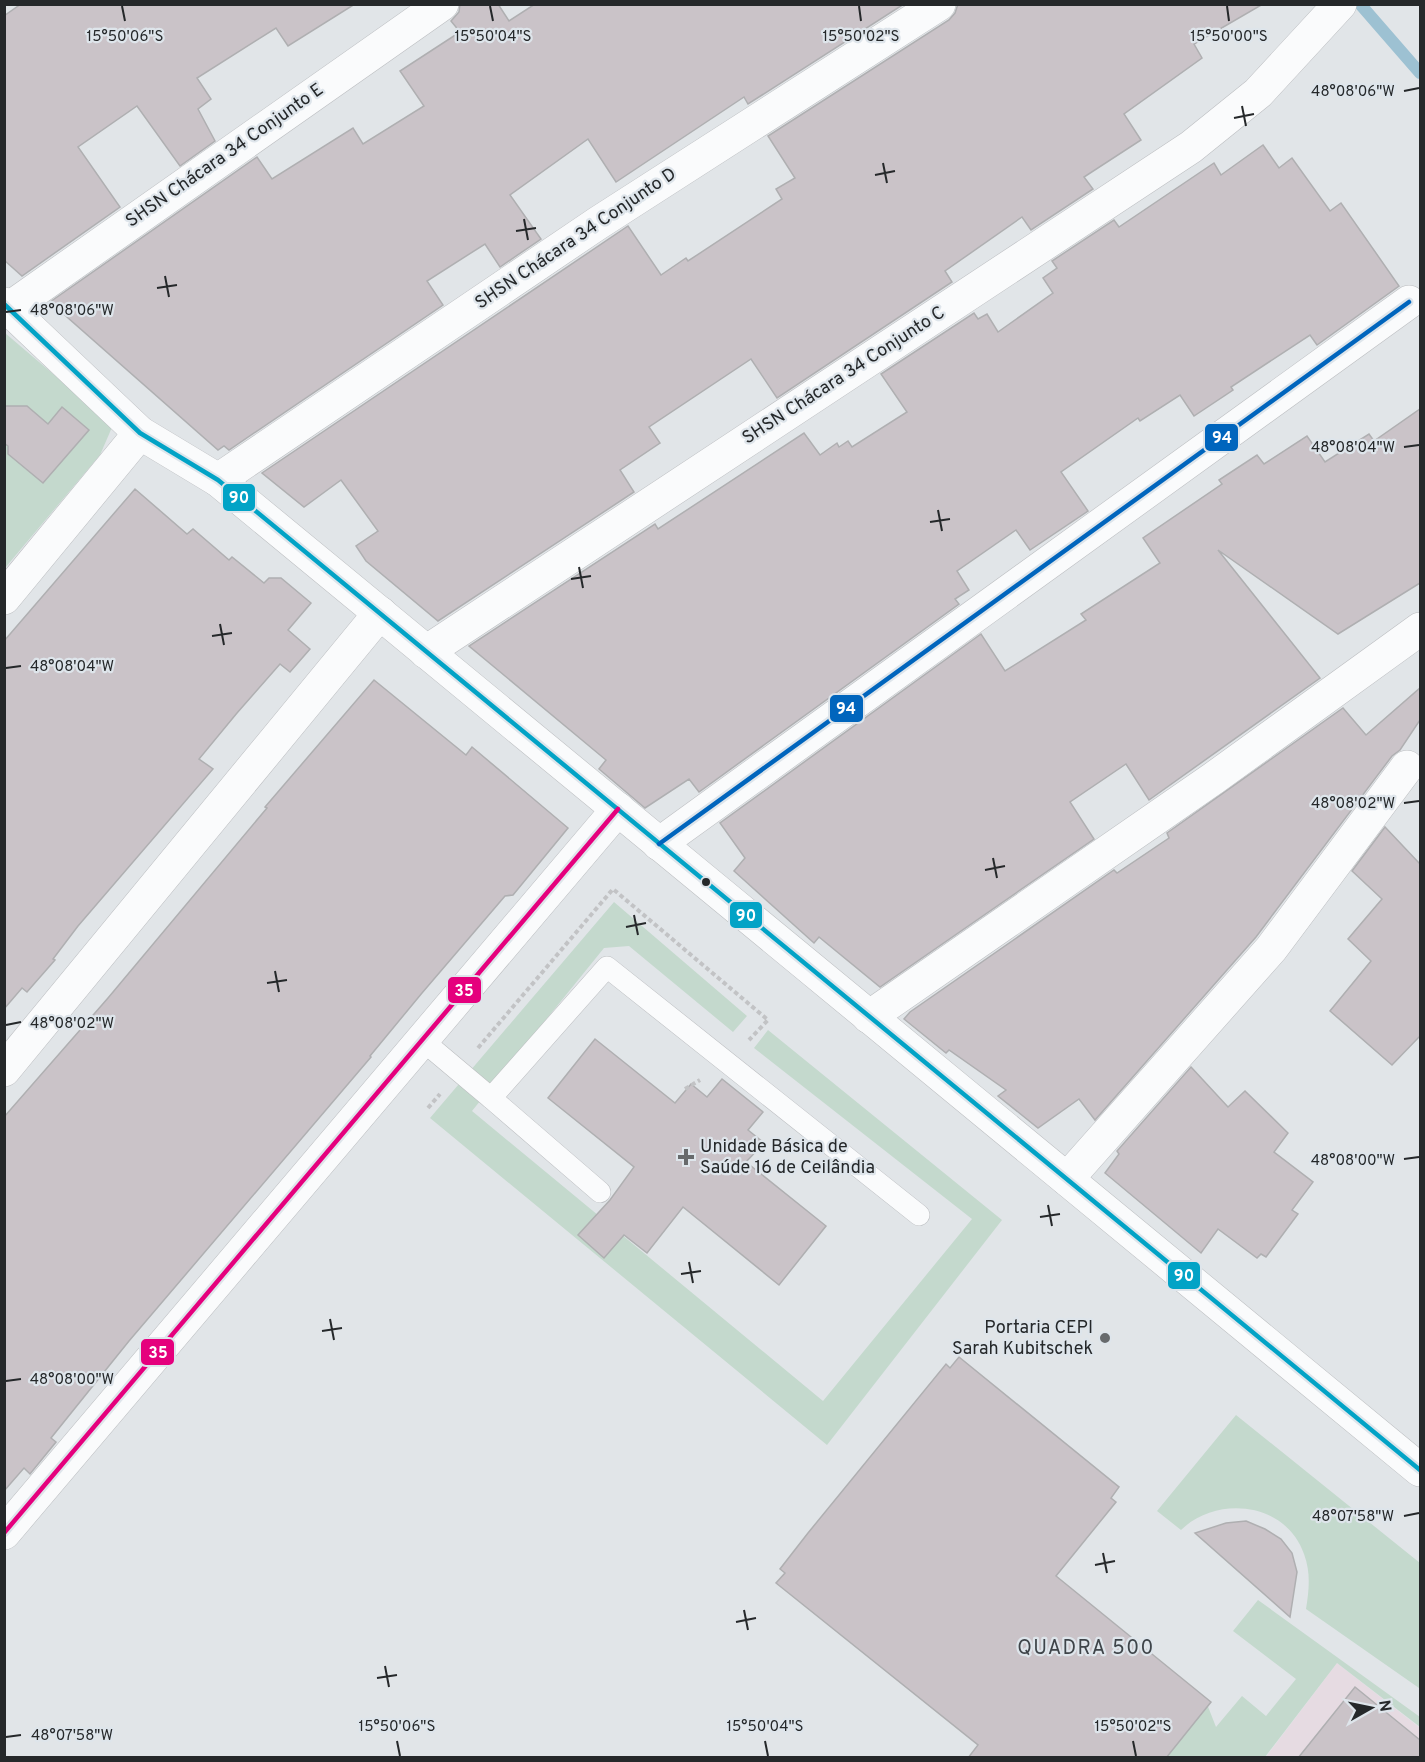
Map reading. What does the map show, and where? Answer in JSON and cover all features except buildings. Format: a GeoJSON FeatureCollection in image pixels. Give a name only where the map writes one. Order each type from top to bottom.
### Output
{"type":"FeatureCollection","features":[{"type":"Feature","properties":{"kind":"street","name":"SHSN Chácara 34 Conjunto E"},"geometry":{"type":"LineString","coordinates":[[6,308],[442,4]]}},
{"type":"Feature","properties":{"kind":"street","name":"SHSN Chácara 34 Conjunto D"},"geometry":{"type":"LineString","coordinates":[[218,480],[598,223],[939,4]]}},
{"type":"Feature","properties":{"kind":"street","name":"SHSN Chácara 34 Conjunto C"},"geometry":{"type":"LineString","coordinates":[[426,652],[1191,147],[1258,93],[1340,4]]}},
{"type":"Feature","properties":{"kind":"street"},"geometry":{"type":"LineString","coordinates":[[659,844],[1409,302]]}},
{"type":"Feature","properties":{"kind":"street"},"geometry":{"type":"LineString","coordinates":[[6,308],[140,433],[218,480],[1420,1470]]}},
{"type":"Feature","properties":{"kind":"street"},"geometry":{"type":"LineString","coordinates":[[4,598],[140,433]]}},
{"type":"Feature","properties":{"kind":"street"},"geometry":{"type":"LineString","coordinates":[[4,1070],[380,613]]}},
{"type":"Feature","properties":{"kind":"street"},"geometry":{"type":"LineString","coordinates":[[869,1017],[1214,777],[1420,628]]}},
{"type":"Feature","properties":{"kind":"street"},"geometry":{"type":"LineString","coordinates":[[1067,1179],[1271,949],[1407,767]]}},
{"type":"Feature","properties":{"kind":"street"},"geometry":{"type":"LineString","coordinates":[[4,1533],[618,809]]}},
{"type":"Feature","properties":{"kind":"lane"},"geometry":{"type":"LineString","coordinates":[[491,1098],[607,967],[920,1215]]}},
{"type":"Feature","properties":{"kind":"lane"},"geometry":{"type":"LineString","coordinates":[[422,1040],[600,1192]]}},
{"type":"Feature","properties":{"kind":"shaded area"},"geometry":{"type":"Polygon","coordinates":[[[1337,1663],[1420,1728],[1420,1757],[1265,1758],[1337,1663]]]}},
{"type":"Feature","properties":{"kind":"green space"},"geometry":{"type":"Polygon","coordinates":[[[5,333],[113,425],[100,455],[5,568],[5,333]]]}},
{"type":"Feature","properties":{"kind":"green space"},"geometry":{"type":"Polygon","coordinates":[[[614,902],[747,1016],[733,1032],[629,946],[604,948],[472,1111],[823,1401],[972,1219],[754,1048],[768,1030],[1002,1220],[827,1445],[430,1118],[614,902]]]}},
{"type":"Feature","properties":{"kind":"green space"},"geometry":{"type":"Polygon","coordinates":[[[1236,1415],[1420,1563],[1419,1688],[1306,1609],[1308,1568],[1295,1537],[1282,1523],[1267,1514],[1249,1509],[1231,1509],[1213,1512],[1196,1519],[1181,1530],[1157,1511],[1236,1415]]]}},
{"type":"Feature","properties":{"kind":"green space"},"geometry":{"type":"Polygon","coordinates":[[[1258,1600],[1420,1717],[1420,1727],[1337,1663],[1265,1757],[1159,1758],[1205,1699],[1216,1727],[1242,1696],[1266,1716],[1296,1679],[1233,1631],[1258,1600]]]}},
{"type":"Feature","properties":{"kind":"waterway"},"geometry":{"type":"LineString","coordinates":[[1360,4],[1420,73]]}},
{"type":"Feature","properties":{"kind":"transit line","name":"94"},"geometry":{"type":"LineString","coordinates":[[659,844],[1409,302]]}},
{"type":"Feature","properties":{"kind":"transit line","name":"90"},"geometry":{"type":"LineString","coordinates":[[4,304],[140,433],[218,480],[1420,1470]]}},
{"type":"Feature","properties":{"kind":"transit line","name":"35"},"geometry":{"type":"LineString","coordinates":[[4,1533],[618,809]]}},
{"type":"Feature","properties":{"kind":"place","name":"Unidade Básica de Saúde 16 de Ceilândia"},"geometry":{"type":"Point","coordinates":[686,1157]}},
{"type":"Feature","properties":{"kind":"place","name":"Portaria CEPI Sarah Kubitschek"},"geometry":{"type":"Point","coordinates":[1105,1338]}},
{"type":"Feature","properties":{"kind":"district","name":"QUADRA 500"},"geometry":{"type":"Point","coordinates":[1086,1649]}}]}
